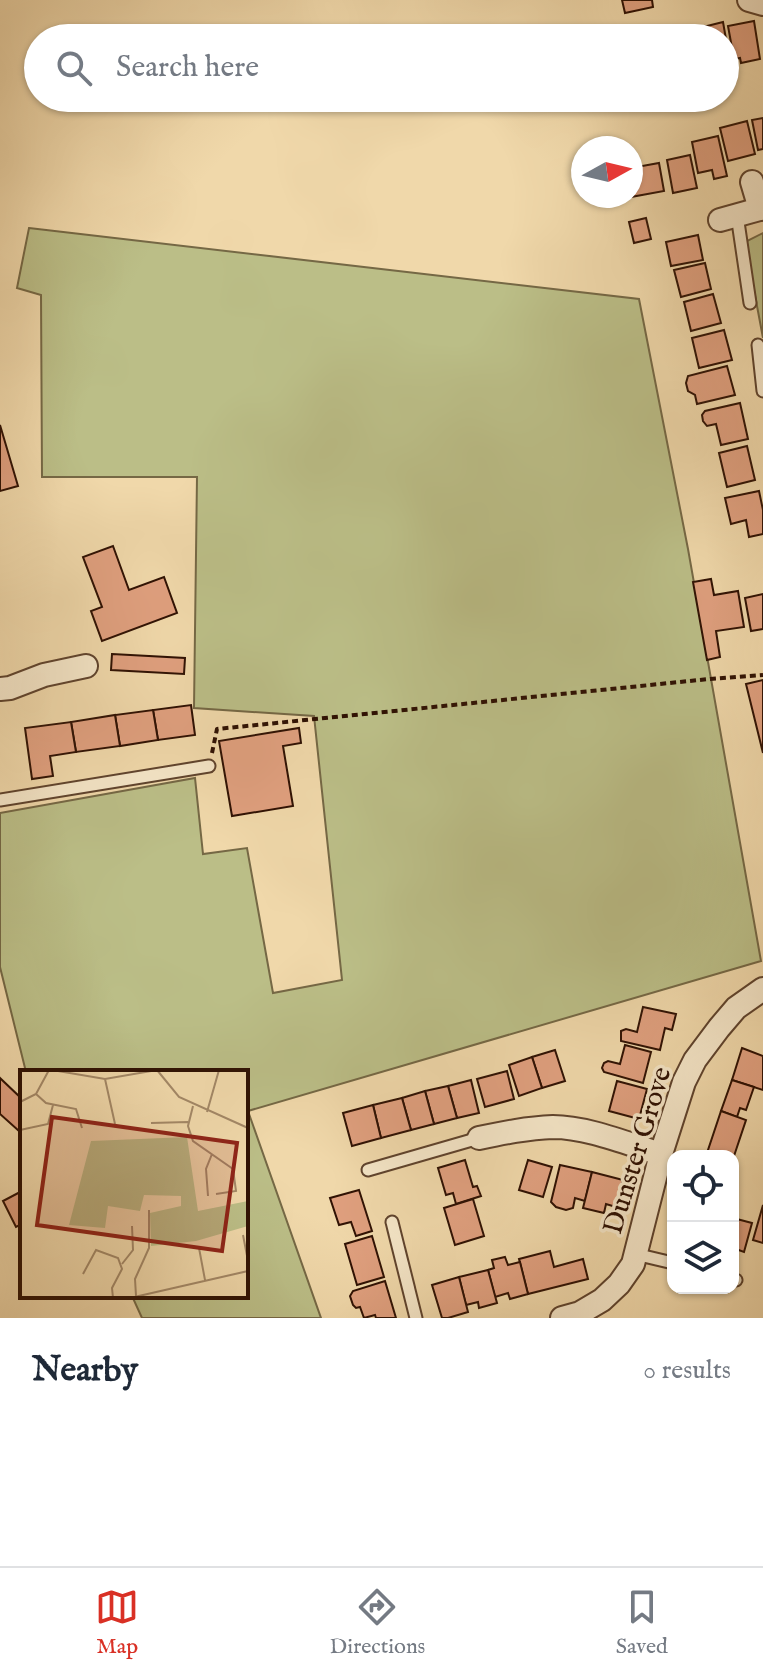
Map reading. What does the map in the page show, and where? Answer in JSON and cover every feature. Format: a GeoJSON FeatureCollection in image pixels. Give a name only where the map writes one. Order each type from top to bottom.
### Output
{"type":"FeatureCollection","features":[{"type":"Feature","properties":{"kind":"street"},"geometry":{"type":"LineString","coordinates":[[749,0],[763,4]]}},
{"type":"Feature","properties":{"kind":"street"},"geometry":{"type":"LineString","coordinates":[[729,218],[762,208],[752,182]]}},
{"type":"Feature","properties":{"kind":"street"},"geometry":{"type":"LineString","coordinates":[[0,689],[86,666]]}},
{"type":"Feature","properties":{"kind":"street","name":"Dunster Grove"},"geometry":{"type":"LineString","coordinates":[[562,1318],[580,1313],[602,1300],[633,1264],[661,1154],[684,1082],[695,1060],[719,1028],[736,1008],[763,989]]}},
{"type":"Feature","properties":{"kind":"street"},"geometry":{"type":"LineString","coordinates":[[479,1138],[564,1117],[579,1130],[661,1154]]}},
{"type":"Feature","properties":{"kind":"lane"},"geometry":{"type":"LineString","coordinates":[[729,218],[750,303]]}},
{"type":"Feature","properties":{"kind":"lane"},"geometry":{"type":"LineString","coordinates":[[758,345],[763,391]]}},
{"type":"Feature","properties":{"kind":"lane"},"geometry":{"type":"LineString","coordinates":[[0,800],[209,766]]}},
{"type":"Feature","properties":{"kind":"lane"},"geometry":{"type":"LineString","coordinates":[[368,1170],[479,1138]]}},
{"type":"Feature","properties":{"kind":"lane"},"geometry":{"type":"LineString","coordinates":[[392,1222],[416,1318]]}},
{"type":"Feature","properties":{"kind":"lane"},"geometry":{"type":"LineString","coordinates":[[635,1254],[667,1262]]}},
{"type":"Feature","properties":{"kind":"path"},"geometry":{"type":"LineString","coordinates":[[209,766],[217,729],[763,675]]}},
{"type":"Feature","properties":{"kind":"green space"},"geometry":{"type":"Polygon","coordinates":[[[29,228],[639,299],[688,549],[761,961],[248,1111],[248,1070],[26,1070],[0,967],[0,813],[195,778],[203,854],[247,848],[273,993],[342,980],[314,716],[194,708],[197,477],[42,477],[41,295],[17,288],[29,228]]]}},
{"type":"Feature","properties":{"kind":"green space"},"geometry":{"type":"Polygon","coordinates":[[[763,233],[763,338],[745,242],[763,233]]]}},
{"type":"Feature","properties":{"kind":"green space"},"geometry":{"type":"Polygon","coordinates":[[[248,1111],[321,1318],[142,1318],[133,1298],[248,1298],[248,1111]]]}},
{"type":"Feature","properties":{"kind":"building"},"geometry":{"type":"Polygon","coordinates":[[[622,0],[652,0],[653,7],[625,13],[622,0]]]}},
{"type":"Feature","properties":{"kind":"building"},"geometry":{"type":"Polygon","coordinates":[[[754,21],[760,59],[741,63],[738,24],[754,21]]]}},
{"type":"Feature","properties":{"kind":"building"},"geometry":{"type":"Polygon","coordinates":[[[763,118],[763,149],[758,150],[752,120],[763,118]]]}},
{"type":"Feature","properties":{"kind":"building"},"geometry":{"type":"Polygon","coordinates":[[[747,121],[755,154],[728,161],[720,128],[747,121]]]}},
{"type":"Feature","properties":{"kind":"building"},"geometry":{"type":"Polygon","coordinates":[[[718,136],[727,176],[714,179],[712,170],[698,173],[692,142],[718,136]]]}},
{"type":"Feature","properties":{"kind":"building"},"geometry":{"type":"Polygon","coordinates":[[[690,155],[697,188],[673,193],[667,160],[690,155]]]}},
{"type":"Feature","properties":{"kind":"building"},"geometry":{"type":"Polygon","coordinates":[[[659,163],[664,191],[643,195],[643,166],[659,163]]]}},
{"type":"Feature","properties":{"kind":"building"},"geometry":{"type":"Polygon","coordinates":[[[646,218],[651,239],[634,243],[629,222],[646,218]]]}},
{"type":"Feature","properties":{"kind":"building"},"geometry":{"type":"Polygon","coordinates":[[[698,235],[703,260],[671,266],[666,242],[698,235]]]}},
{"type":"Feature","properties":{"kind":"building"},"geometry":{"type":"Polygon","coordinates":[[[705,263],[711,289],[681,297],[674,270],[705,263]]]}},
{"type":"Feature","properties":{"kind":"building"},"geometry":{"type":"Polygon","coordinates":[[[713,294],[721,323],[691,331],[684,302],[713,294]]]}},
{"type":"Feature","properties":{"kind":"building"},"geometry":{"type":"Polygon","coordinates":[[[724,330],[732,360],[699,368],[692,338],[724,330]]]}},
{"type":"Feature","properties":{"kind":"building"},"geometry":{"type":"Polygon","coordinates":[[[727,366],[735,395],[697,404],[695,395],[688,391],[688,376],[727,366]]]}},
{"type":"Feature","properties":{"kind":"building"},"geometry":{"type":"Polygon","coordinates":[[[740,403],[748,439],[721,445],[716,424],[707,426],[702,415],[705,411],[740,403]]]}},
{"type":"Feature","properties":{"kind":"building"},"geometry":{"type":"Polygon","coordinates":[[[0,425],[18,486],[0,491],[0,425]]]}},
{"type":"Feature","properties":{"kind":"building"},"geometry":{"type":"Polygon","coordinates":[[[747,446],[755,480],[727,487],[719,453],[747,446]]]}},
{"type":"Feature","properties":{"kind":"building"},"geometry":{"type":"Polygon","coordinates":[[[759,491],[763,534],[749,537],[746,520],[731,524],[725,498],[759,491]]]}},
{"type":"Feature","properties":{"kind":"building"},"geometry":{"type":"Polygon","coordinates":[[[113,546],[129,590],[164,577],[177,613],[102,641],[91,611],[102,607],[83,557],[113,546]]]}},
{"type":"Feature","properties":{"kind":"building"},"geometry":{"type":"Polygon","coordinates":[[[711,579],[714,595],[738,591],[744,627],[716,631],[720,657],[707,660],[693,582],[711,579]]]}},
{"type":"Feature","properties":{"kind":"building"},"geometry":{"type":"Polygon","coordinates":[[[763,594],[763,629],[751,631],[745,598],[763,594]]]}},
{"type":"Feature","properties":{"kind":"building"},"geometry":{"type":"Polygon","coordinates":[[[112,654],[185,658],[184,674],[111,670],[112,654]]]}},
{"type":"Feature","properties":{"kind":"building"},"geometry":{"type":"Polygon","coordinates":[[[763,680],[763,753],[746,684],[763,680]]]}},
{"type":"Feature","properties":{"kind":"building"},"geometry":{"type":"Polygon","coordinates":[[[191,705],[195,735],[158,740],[153,710],[191,705]]]}},
{"type":"Feature","properties":{"kind":"building"},"geometry":{"type":"Polygon","coordinates":[[[153,710],[158,740],[120,746],[115,715],[153,710]]]}},
{"type":"Feature","properties":{"kind":"building"},"geometry":{"type":"Polygon","coordinates":[[[115,715],[120,746],[76,752],[71,722],[115,715]]]}},
{"type":"Feature","properties":{"kind":"building"},"geometry":{"type":"Polygon","coordinates":[[[71,722],[76,752],[50,756],[53,776],[32,779],[25,728],[71,722]]]}},
{"type":"Feature","properties":{"kind":"building"},"geometry":{"type":"Polygon","coordinates":[[[299,728],[301,743],[283,746],[293,806],[232,816],[219,741],[299,728]]]}},
{"type":"Feature","properties":{"kind":"building"},"geometry":{"type":"Polygon","coordinates":[[[643,1007],[676,1014],[672,1030],[665,1028],[660,1050],[621,1041],[621,1031],[637,1032],[643,1007]]]}},
{"type":"Feature","properties":{"kind":"building"},"geometry":{"type":"Polygon","coordinates":[[[625,1045],[651,1052],[643,1083],[604,1072],[602,1068],[608,1061],[620,1064],[625,1045]]]}},
{"type":"Feature","properties":{"kind":"building"},"geometry":{"type":"Polygon","coordinates":[[[742,1048],[763,1056],[763,1090],[732,1080],[742,1048]]]}},
{"type":"Feature","properties":{"kind":"building"},"geometry":{"type":"Polygon","coordinates":[[[555,1050],[565,1081],[542,1088],[532,1057],[555,1050]]]}},
{"type":"Feature","properties":{"kind":"building"},"geometry":{"type":"Polygon","coordinates":[[[532,1057],[542,1088],[519,1096],[509,1065],[532,1057]]]}},
{"type":"Feature","properties":{"kind":"building"},"geometry":{"type":"Polygon","coordinates":[[[507,1071],[514,1099],[485,1107],[477,1079],[507,1071]]]}},
{"type":"Feature","properties":{"kind":"building"},"geometry":{"type":"Polygon","coordinates":[[[0,1078],[20,1097],[20,1136],[19,1131],[0,1114],[0,1078]]]}},
{"type":"Feature","properties":{"kind":"building"},"geometry":{"type":"Polygon","coordinates":[[[471,1080],[479,1113],[457,1118],[448,1086],[471,1080]]]}},
{"type":"Feature","properties":{"kind":"building"},"geometry":{"type":"Polygon","coordinates":[[[732,1080],[754,1087],[746,1110],[740,1108],[737,1117],[721,1111],[732,1080]]]}},
{"type":"Feature","properties":{"kind":"building"},"geometry":{"type":"Polygon","coordinates":[[[617,1081],[647,1089],[639,1119],[609,1111],[617,1081]]]}},
{"type":"Feature","properties":{"kind":"building"},"geometry":{"type":"Polygon","coordinates":[[[448,1086],[457,1118],[434,1124],[425,1091],[448,1086]]]}},
{"type":"Feature","properties":{"kind":"building"},"geometry":{"type":"Polygon","coordinates":[[[425,1091],[434,1124],[411,1130],[402,1098],[425,1091]]]}},
{"type":"Feature","properties":{"kind":"building"},"geometry":{"type":"Polygon","coordinates":[[[402,1098],[411,1130],[381,1138],[373,1105],[402,1098]]]}},
{"type":"Feature","properties":{"kind":"building"},"geometry":{"type":"Polygon","coordinates":[[[373,1105],[381,1138],[352,1146],[343,1113],[373,1105]]]}},
{"type":"Feature","properties":{"kind":"building"},"geometry":{"type":"Polygon","coordinates":[[[721,1111],[746,1120],[736,1150],[708,1150],[721,1111]]]}},
{"type":"Feature","properties":{"kind":"building"},"geometry":{"type":"Polygon","coordinates":[[[465,1160],[473,1187],[477,1186],[481,1196],[456,1204],[453,1193],[446,1195],[438,1168],[465,1160]]]}},
{"type":"Feature","properties":{"kind":"building"},"geometry":{"type":"Polygon","coordinates":[[[528,1160],[552,1167],[543,1197],[519,1190],[528,1160]]]}},
{"type":"Feature","properties":{"kind":"building"},"geometry":{"type":"Polygon","coordinates":[[[560,1165],[592,1172],[585,1201],[575,1198],[573,1208],[566,1210],[551,1202],[560,1165]]]}},
{"type":"Feature","properties":{"kind":"building"},"geometry":{"type":"Polygon","coordinates":[[[592,1172],[623,1180],[616,1207],[606,1204],[604,1213],[583,1208],[592,1172]]]}},
{"type":"Feature","properties":{"kind":"building"},"geometry":{"type":"Polygon","coordinates":[[[359,1190],[372,1231],[356,1236],[351,1222],[339,1225],[330,1198],[359,1190]]]}},
{"type":"Feature","properties":{"kind":"building"},"geometry":{"type":"Polygon","coordinates":[[[20,1192],[20,1225],[16,1227],[3,1201],[20,1192]]]}},
{"type":"Feature","properties":{"kind":"building"},"geometry":{"type":"Polygon","coordinates":[[[473,1199],[484,1236],[455,1245],[444,1208],[473,1199]]]}},
{"type":"Feature","properties":{"kind":"building"},"geometry":{"type":"Polygon","coordinates":[[[763,1205],[763,1243],[753,1240],[763,1205]]]}},
{"type":"Feature","properties":{"kind":"building"},"geometry":{"type":"Polygon","coordinates":[[[739,1220],[752,1223],[744,1252],[739,1250],[739,1220]]]}},
{"type":"Feature","properties":{"kind":"building"},"geometry":{"type":"Polygon","coordinates":[[[372,1236],[384,1277],[357,1285],[345,1244],[372,1236]]]}},
{"type":"Feature","properties":{"kind":"building"},"geometry":{"type":"Polygon","coordinates":[[[550,1251],[554,1267],[583,1259],[588,1279],[528,1294],[519,1259],[550,1251]]]}},
{"type":"Feature","properties":{"kind":"building"},"geometry":{"type":"Polygon","coordinates":[[[505,1257],[508,1265],[520,1262],[528,1294],[510,1299],[508,1293],[495,1297],[488,1270],[494,1268],[492,1260],[505,1257]]]}},
{"type":"Feature","properties":{"kind":"building"},"geometry":{"type":"Polygon","coordinates":[[[488,1270],[497,1303],[479,1308],[478,1302],[466,1305],[459,1277],[488,1270]]]}},
{"type":"Feature","properties":{"kind":"building"},"geometry":{"type":"Polygon","coordinates":[[[459,1277],[468,1312],[442,1318],[432,1285],[459,1277]]]}},
{"type":"Feature","properties":{"kind":"building"},"geometry":{"type":"Polygon","coordinates":[[[385,1281],[396,1318],[376,1318],[375,1315],[364,1318],[360,1307],[353,1305],[350,1296],[353,1291],[385,1281]]]}}]}
